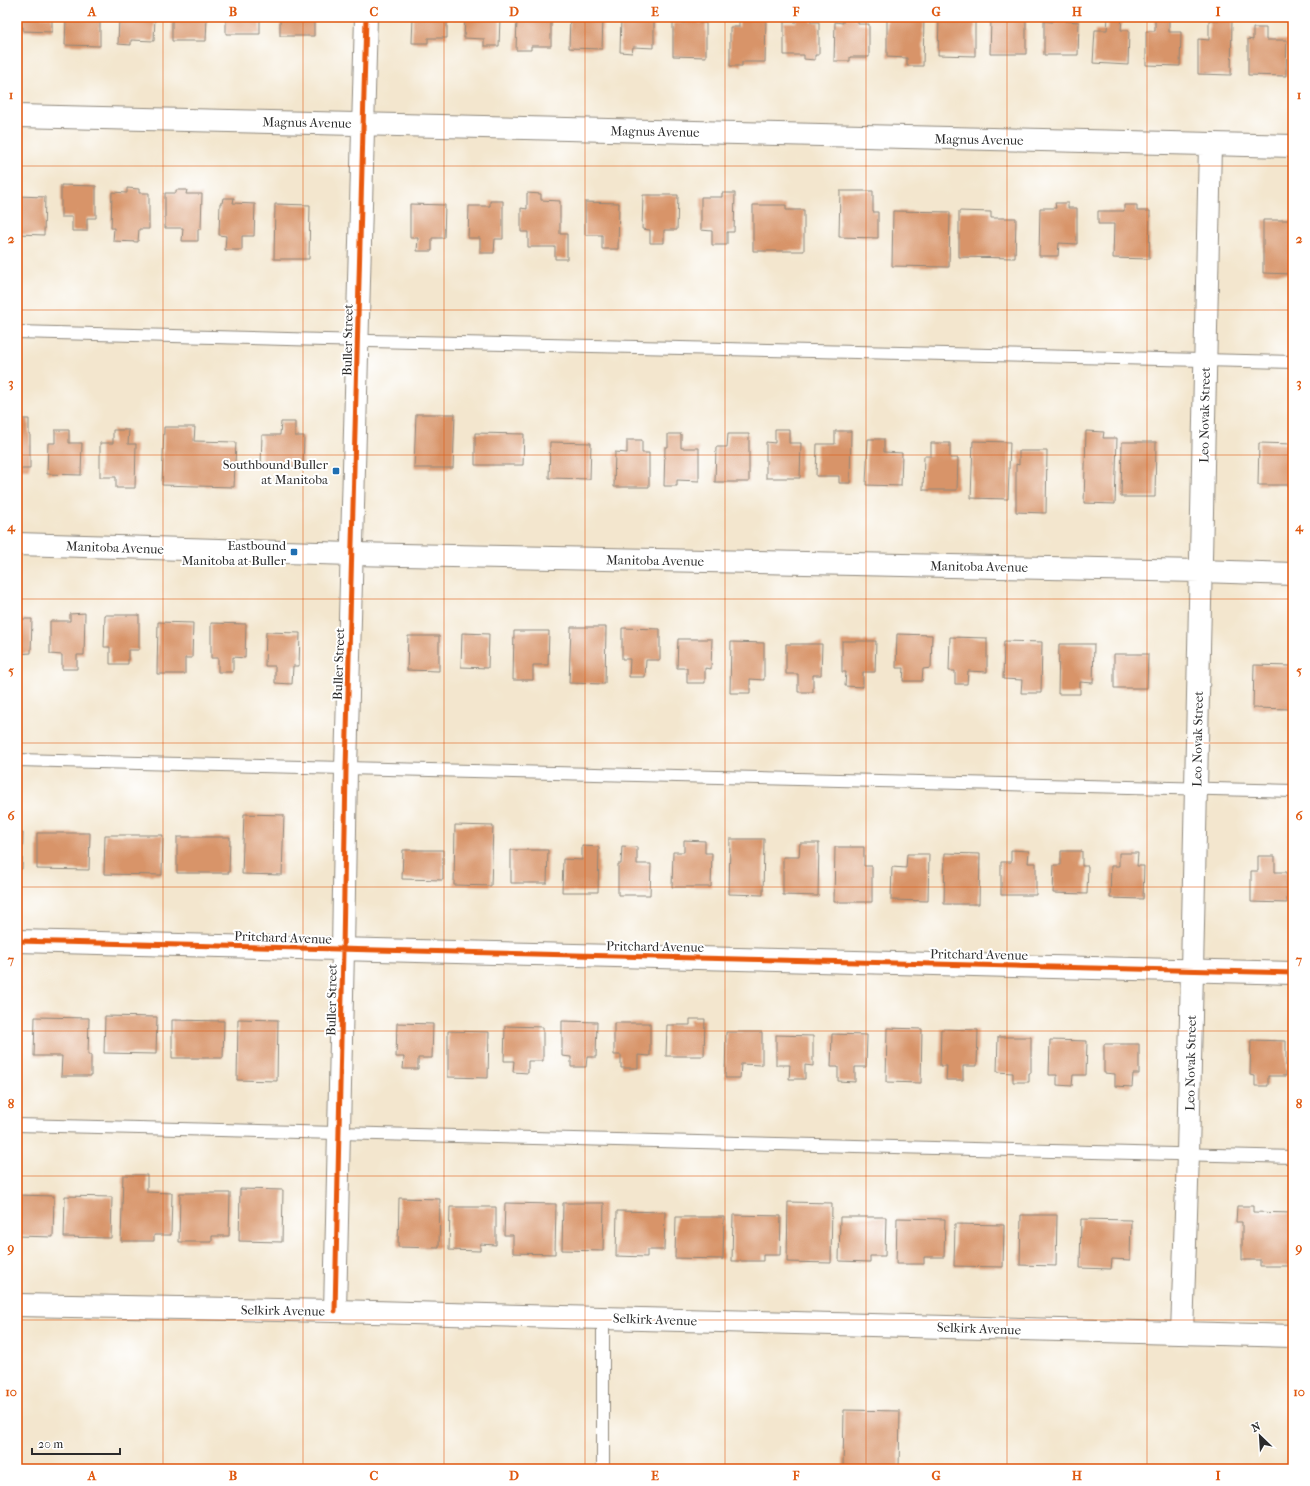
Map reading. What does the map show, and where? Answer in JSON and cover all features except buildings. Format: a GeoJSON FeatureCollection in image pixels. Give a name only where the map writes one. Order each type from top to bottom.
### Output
{"type":"FeatureCollection","features":[{"type":"Feature","properties":{"kind":"street","name":"Buller Street"},"geometry":{"type":"LineString","coordinates":[[335,1311],[346,769],[366,17]]}},
{"type":"Feature","properties":{"kind":"street","name":"Magnus Avenue"},"geometry":{"type":"LineString","coordinates":[[17,116],[1293,146]]}},
{"type":"Feature","properties":{"kind":"street","name":"Leo Novak Street"},"geometry":{"type":"LineString","coordinates":[[1182,1333],[1188,1154],[1210,145]]}},
{"type":"Feature","properties":{"kind":"street","name":"Manitoba Avenue"},"geometry":{"type":"LineString","coordinates":[[17,544],[352,554],[1293,574]]}},
{"type":"Feature","properties":{"kind":"street","name":"Pritchard Avenue"},"geometry":{"type":"LineString","coordinates":[[17,941],[1293,973]]}},
{"type":"Feature","properties":{"kind":"street","name":"Selkirk Avenue"},"geometry":{"type":"LineString","coordinates":[[17,1305],[335,1311],[1293,1336]]}},
{"type":"Feature","properties":{"kind":"lane"},"geometry":{"type":"LineString","coordinates":[[17,332],[1293,362]]}},
{"type":"Feature","properties":{"kind":"lane"},"geometry":{"type":"LineString","coordinates":[[17,760],[1293,791]]}},
{"type":"Feature","properties":{"kind":"lane"},"geometry":{"type":"LineString","coordinates":[[17,1125],[1293,1157]]}},
{"type":"Feature","properties":{"kind":"lane"},"geometry":{"type":"LineString","coordinates":[[603,1469],[604,1318]]}},
{"type":"Feature","properties":{"kind":"cycle path"},"geometry":{"type":"LineString","coordinates":[[335,1311],[346,769],[366,17]]}},
{"type":"Feature","properties":{"kind":"cycle path"},"geometry":{"type":"LineString","coordinates":[[17,941],[1293,973]]}},
{"type":"Feature","properties":{"kind":"place","name":"Southbound Buller at Manitoba"},"geometry":{"type":"Point","coordinates":[336,471]}},
{"type":"Feature","properties":{"kind":"place","name":"Eastbound Manitoba at Buller"},"geometry":{"type":"Point","coordinates":[294,552]}}]}
